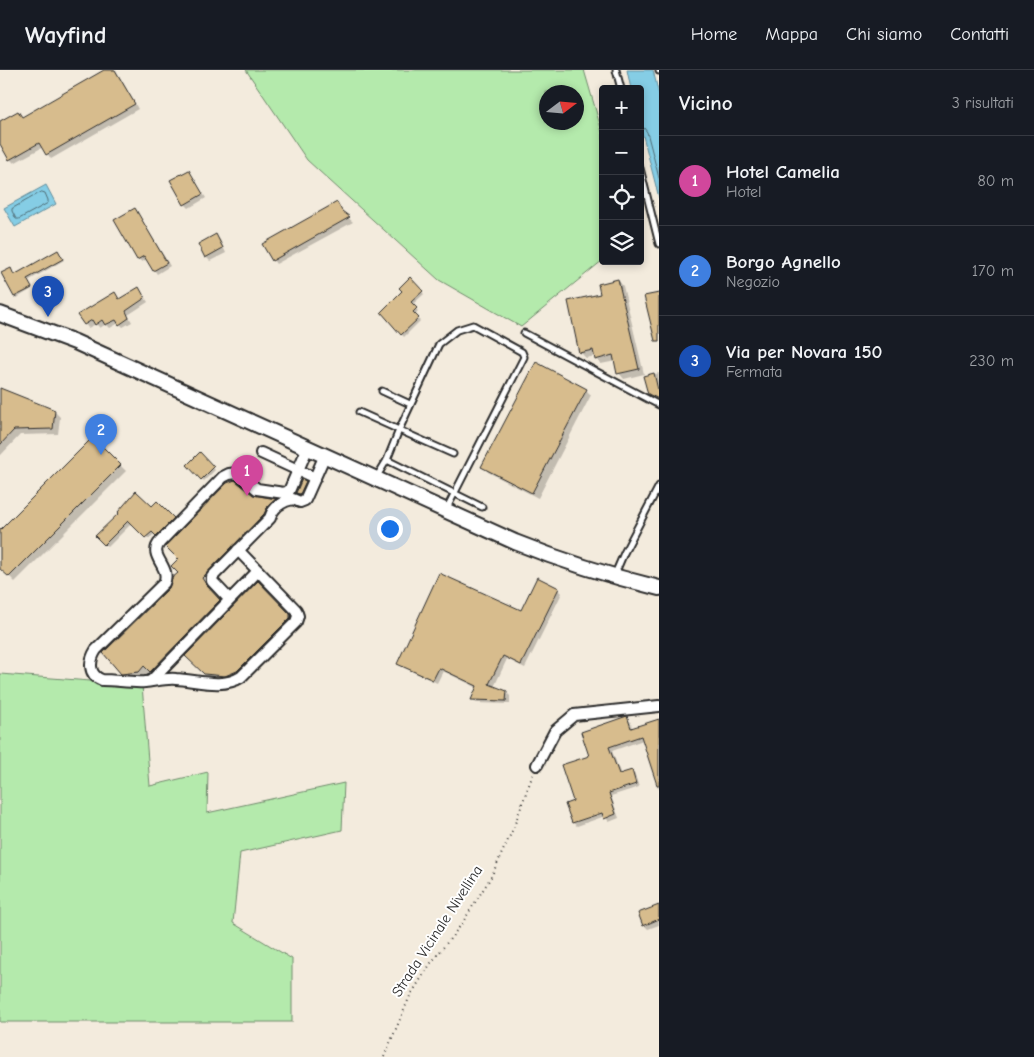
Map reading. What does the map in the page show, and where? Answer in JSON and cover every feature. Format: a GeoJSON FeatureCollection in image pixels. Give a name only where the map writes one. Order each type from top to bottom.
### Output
{"type":"FeatureCollection","features":[{"type":"Feature","properties":{"kind":"street"},"geometry":{"type":"LineString","coordinates":[[0,314],[75,342],[446,511],[558,559],[614,577],[659,588]]}},
{"type":"Feature","properties":{"kind":"street"},"geometry":{"type":"LineString","coordinates":[[238,550],[296,610],[298,616],[296,622],[241,677],[234,682],[198,683],[176,678],[147,682],[98,678],[93,674],[91,658],[96,650],[164,583],[166,573],[157,555],[156,546],[228,474],[237,473],[256,489],[288,491],[308,447]]}},
{"type":"Feature","properties":{"kind":"street"},"geometry":{"type":"LineString","coordinates":[[261,453],[315,478]]}},
{"type":"Feature","properties":{"kind":"street"},"geometry":{"type":"LineString","coordinates":[[229,599],[212,581],[212,577],[270,518],[283,501],[293,499],[300,502],[306,500],[325,455]]}},
{"type":"Feature","properties":{"kind":"street"},"geometry":{"type":"LineString","coordinates":[[152,680],[258,571]]}},
{"type":"Feature","properties":{"kind":"street"},"geometry":{"type":"LineString","coordinates":[[537,765],[555,731],[574,715],[659,706]]}},
{"type":"Feature","properties":{"kind":"lane"},"geometry":{"type":"LineString","coordinates":[[616,70],[620,85]]}},
{"type":"Feature","properties":{"kind":"lane"},"geometry":{"type":"LineString","coordinates":[[642,175],[659,244]]}},
{"type":"Feature","properties":{"kind":"lane"},"geometry":{"type":"LineString","coordinates":[[376,478],[387,460],[410,404],[439,344],[457,330],[473,325],[522,352],[524,356],[446,511]]}},
{"type":"Feature","properties":{"kind":"lane"},"geometry":{"type":"LineString","coordinates":[[524,333],[659,404]]}},
{"type":"Feature","properties":{"kind":"lane"},"geometry":{"type":"LineString","coordinates":[[382,391],[410,404]]}},
{"type":"Feature","properties":{"kind":"lane"},"geometry":{"type":"LineString","coordinates":[[360,412],[453,454]]}},
{"type":"Feature","properties":{"kind":"lane"},"geometry":{"type":"LineString","coordinates":[[387,460],[482,507]]}},
{"type":"Feature","properties":{"kind":"lane"},"geometry":{"type":"LineString","coordinates":[[614,577],[624,553],[659,486]]}},
{"type":"Feature","properties":{"kind":"path","name":"Strada Vicinale Nivellina"},"geometry":{"type":"LineString","coordinates":[[384,1057],[410,996],[431,963],[461,925],[491,877],[513,830],[537,765]]}},
{"type":"Feature","properties":{"kind":"green space"},"geometry":{"type":"Polygon","coordinates":[[[246,70],[584,70],[599,121],[599,263],[521,327],[439,280],[307,160],[246,70]]]}},
{"type":"Feature","properties":{"kind":"green space"},"geometry":{"type":"Polygon","coordinates":[[[0,674],[142,685],[150,786],[208,772],[207,813],[344,783],[342,830],[240,853],[233,923],[292,959],[292,1022],[0,1022],[0,674]]]}},
{"type":"Feature","properties":{"kind":"water"},"geometry":{"type":"Polygon","coordinates":[[[627,70],[653,70],[659,95],[659,198],[644,140],[644,85],[630,85],[627,70]]]}},
{"type":"Feature","properties":{"kind":"water"},"geometry":{"type":"Polygon","coordinates":[[[46,185],[56,204],[15,227],[4,208],[46,185]]]}},
{"type":"Feature","properties":{"kind":"building"},"geometry":{"type":"Polygon","coordinates":[[[104,70],[115,70],[135,104],[46,155],[39,143],[9,160],[0,144],[0,121],[18,111],[22,117],[104,70]]]}},
{"type":"Feature","properties":{"kind":"building"},"geometry":{"type":"Polygon","coordinates":[[[189,170],[203,194],[184,205],[170,180],[189,170]]]}},
{"type":"Feature","properties":{"kind":"building"},"geometry":{"type":"Polygon","coordinates":[[[337,202],[342,211],[350,217],[272,261],[262,244],[337,202]]]}},
{"type":"Feature","properties":{"kind":"building"},"geometry":{"type":"Polygon","coordinates":[[[135,208],[167,263],[153,271],[144,256],[137,260],[114,220],[135,208]]]}},
{"type":"Feature","properties":{"kind":"building"},"geometry":{"type":"Polygon","coordinates":[[[216,234],[223,248],[205,258],[198,244],[216,234]]]}},
{"type":"Feature","properties":{"kind":"building"},"geometry":{"type":"Polygon","coordinates":[[[58,250],[63,259],[27,279],[32,288],[14,297],[1,273],[11,268],[14,275],[58,250]]]}},
{"type":"Feature","properties":{"kind":"building"},"geometry":{"type":"Polygon","coordinates":[[[410,277],[423,291],[411,302],[417,308],[413,312],[419,318],[401,335],[381,312],[402,291],[399,288],[410,277]]]}},
{"type":"Feature","properties":{"kind":"building"},"geometry":{"type":"Polygon","coordinates":[[[618,279],[639,369],[617,374],[613,355],[595,360],[593,350],[579,353],[568,301],[600,294],[598,284],[618,279]]]}},
{"type":"Feature","properties":{"kind":"building"},"geometry":{"type":"Polygon","coordinates":[[[139,287],[145,298],[126,311],[129,318],[119,325],[116,320],[105,325],[102,320],[95,325],[92,320],[84,325],[77,315],[115,292],[119,299],[139,287]]]}},
{"type":"Feature","properties":{"kind":"building"},"geometry":{"type":"Polygon","coordinates":[[[659,293],[659,341],[655,341],[644,296],[659,293]]]}},
{"type":"Feature","properties":{"kind":"building"},"geometry":{"type":"Polygon","coordinates":[[[536,362],[587,389],[532,493],[481,467],[536,362]]]}},
{"type":"Feature","properties":{"kind":"building"},"geometry":{"type":"Polygon","coordinates":[[[654,373],[659,399],[648,394],[643,376],[654,373]]]}},
{"type":"Feature","properties":{"kind":"building"},"geometry":{"type":"Polygon","coordinates":[[[0,388],[55,410],[53,429],[14,430],[0,445],[0,388]]]}},
{"type":"Feature","properties":{"kind":"building"},"geometry":{"type":"Polygon","coordinates":[[[93,437],[121,465],[9,577],[0,569],[0,530],[93,437]]]}},
{"type":"Feature","properties":{"kind":"building"},"geometry":{"type":"Polygon","coordinates":[[[200,452],[214,467],[201,480],[187,465],[200,452]]]}},
{"type":"Feature","properties":{"kind":"building"},"geometry":{"type":"Polygon","coordinates":[[[302,479],[306,481],[300,494],[296,493],[302,479]]]}},
{"type":"Feature","properties":{"kind":"building"},"geometry":{"type":"Polygon","coordinates":[[[235,480],[253,495],[276,499],[202,578],[220,600],[150,672],[144,666],[139,672],[121,674],[103,653],[169,588],[172,578],[178,573],[171,566],[178,559],[165,546],[227,483],[235,480]]]}},
{"type":"Feature","properties":{"kind":"building"},"geometry":{"type":"Polygon","coordinates":[[[136,491],[152,506],[157,501],[174,518],[156,536],[152,532],[145,538],[128,521],[104,545],[95,536],[119,513],[136,491]]]}},
{"type":"Feature","properties":{"kind":"building"},"geometry":{"type":"Polygon","coordinates":[[[439,573],[521,610],[537,577],[559,588],[521,665],[503,656],[489,684],[507,691],[506,701],[471,700],[477,686],[439,668],[433,680],[397,664],[439,573]]]}},
{"type":"Feature","properties":{"kind":"building"},"geometry":{"type":"Polygon","coordinates":[[[258,581],[290,614],[290,618],[237,671],[225,676],[204,674],[185,656],[258,581]]]}},
{"type":"Feature","properties":{"kind":"building"},"geometry":{"type":"Polygon","coordinates":[[[627,716],[631,728],[659,719],[659,785],[657,785],[641,736],[609,747],[619,774],[632,770],[636,784],[609,793],[616,814],[604,819],[602,813],[572,823],[565,804],[573,801],[561,765],[589,756],[581,732],[627,716]]]}},
{"type":"Feature","properties":{"kind":"building"},"geometry":{"type":"Polygon","coordinates":[[[659,905],[659,919],[643,926],[638,913],[659,905]]]}},
{"type":"Feature","properties":{"kind":"place","name":"Via per Novara 150"},"geometry":{"type":"Point","coordinates":[48,317]}},
{"type":"Feature","properties":{"kind":"place","name":"Borgo Agnello"},"geometry":{"type":"Point","coordinates":[101,455]}},
{"type":"Feature","properties":{"kind":"place","name":"Hotel Camelia"},"geometry":{"type":"Point","coordinates":[247,496]}}]}
